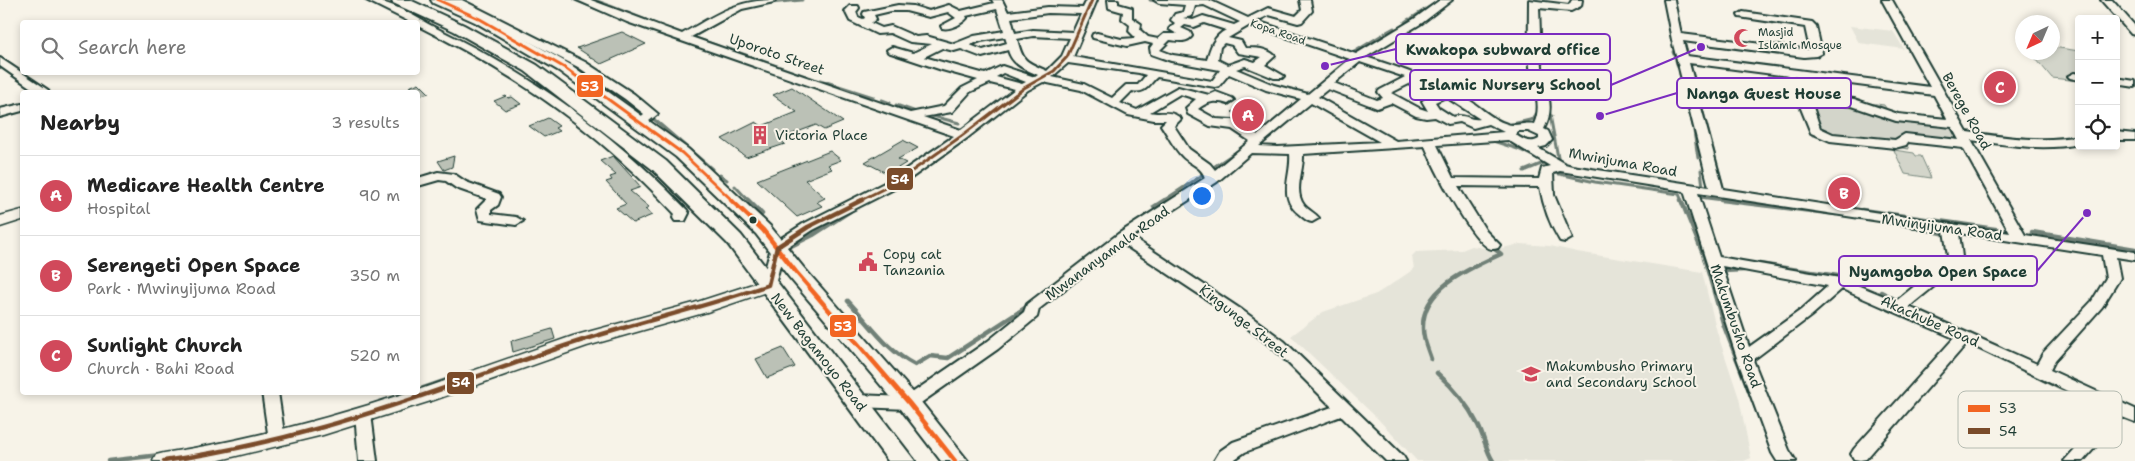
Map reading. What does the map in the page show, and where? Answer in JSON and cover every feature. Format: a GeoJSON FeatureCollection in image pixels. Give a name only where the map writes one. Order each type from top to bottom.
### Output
{"type":"FeatureCollection","features":[{"type":"Feature","properties":{"kind":"highway","name":"New Bagamoyo Road"},"geometry":{"type":"LineString","coordinates":[[398,0],[459,28],[531,68],[638,148],[659,166],[734,239],[902,461]]}},
{"type":"Feature","properties":{"kind":"highway"},"geometry":{"type":"LineString","coordinates":[[438,0],[571,65],[682,154],[763,230],[796,272],[909,403],[955,461]]}},
{"type":"Feature","properties":{"kind":"main road"},"geometry":{"type":"LineString","coordinates":[[0,222],[20,216]]}},
{"type":"Feature","properties":{"kind":"main road"},"geometry":{"type":"LineString","coordinates":[[420,395],[582,340],[703,307],[768,285]]}},
{"type":"Feature","properties":{"kind":"main road"},"geometry":{"type":"LineString","coordinates":[[164,461],[236,450],[277,440],[419,395]]}},
{"type":"Feature","properties":{"kind":"street"},"geometry":{"type":"LineString","coordinates":[[371,0],[411,20]]}},
{"type":"Feature","properties":{"kind":"street"},"geometry":{"type":"LineString","coordinates":[[454,0],[571,65]]}},
{"type":"Feature","properties":{"kind":"street","name":"Uporoto Street"},"geometry":{"type":"LineString","coordinates":[[582,0],[682,38],[963,135]]}},
{"type":"Feature","properties":{"kind":"street"},"geometry":{"type":"LineString","coordinates":[[682,38],[739,7],[770,0]]}},
{"type":"Feature","properties":{"kind":"street"},"geometry":{"type":"LineString","coordinates":[[768,285],[777,247],[808,226],[895,183],[963,135],[1024,88],[1042,78],[1066,58],[1092,0]]}},
{"type":"Feature","properties":{"kind":"street"},"geometry":{"type":"LineString","coordinates":[[1113,0],[1113,6],[1128,10],[1127,19],[1136,23],[1134,32],[1144,39],[1161,43]]}},
{"type":"Feature","properties":{"kind":"street","name":"Kopa Road"},"geometry":{"type":"LineString","coordinates":[[1159,0],[1199,2],[1246,21],[1415,77],[1446,92]]}},
{"type":"Feature","properties":{"kind":"street"},"geometry":{"type":"LineString","coordinates":[[1304,0],[1307,11],[1298,20],[1268,11],[1254,20],[1246,21],[1220,39],[1215,47],[1212,61],[1270,88],[1311,98],[1391,143]]}},
{"type":"Feature","properties":{"kind":"street","name":"Mwananyamala Road"},"geometry":{"type":"LineString","coordinates":[[909,403],[1004,337],[1032,314],[1032,307],[1123,237],[1212,179],[1357,58],[1418,21],[1447,0]]}},
{"type":"Feature","properties":{"kind":"street"},"geometry":{"type":"LineString","coordinates":[[1537,130],[1544,116],[1542,89],[1536,68],[1534,2],[1572,8],[1577,4],[1577,0]]}},
{"type":"Feature","properties":{"kind":"street"},"geometry":{"type":"LineString","coordinates":[[1669,0],[1717,193]]}},
{"type":"Feature","properties":{"kind":"street","name":"Berege Road"},"geometry":{"type":"LineString","coordinates":[[1887,0],[2019,237]]}},
{"type":"Feature","properties":{"kind":"street"},"geometry":{"type":"LineString","coordinates":[[2106,0],[2135,32]]}},
{"type":"Feature","properties":{"kind":"street"},"geometry":{"type":"LineString","coordinates":[[1199,2],[1188,14],[1176,18],[1182,22],[1195,24],[1203,19],[1234,29]]}},
{"type":"Feature","properties":{"kind":"street"},"geometry":{"type":"LineString","coordinates":[[864,23],[871,19],[868,14],[899,3],[929,14],[949,8],[962,18],[946,26]]}},
{"type":"Feature","properties":{"kind":"street"},"geometry":{"type":"LineString","coordinates":[[959,15],[1000,7],[1025,14],[1042,10],[1088,11]]}},
{"type":"Feature","properties":{"kind":"street"},"geometry":{"type":"LineString","coordinates":[[1000,7],[1018,60],[1042,78]]}},
{"type":"Feature","properties":{"kind":"street"},"geometry":{"type":"LineString","coordinates":[[854,8],[850,10],[854,19],[881,32],[891,29],[914,40],[926,39],[954,48],[982,37],[1011,38],[1033,33],[1076,35]]}},
{"type":"Feature","properties":{"kind":"street"},"geometry":{"type":"LineString","coordinates":[[1677,37],[1804,54],[1816,53],[1811,26],[1808,24],[1743,15]]}},
{"type":"Feature","properties":{"kind":"street"},"geometry":{"type":"LineString","coordinates":[[1182,22],[1174,30],[1187,36],[1182,38],[1168,36],[1155,48],[1155,52],[1167,57],[1225,67],[1244,62],[1278,76]]}},
{"type":"Feature","properties":{"kind":"street"},"geometry":{"type":"LineString","coordinates":[[420,24],[470,49],[553,99],[618,150],[661,190],[682,213],[680,218]]}},
{"type":"Feature","properties":{"kind":"street"},"geometry":{"type":"LineString","coordinates":[[1097,36],[1131,43],[1137,43],[1144,39]]}},
{"type":"Feature","properties":{"kind":"street"},"geometry":{"type":"LineString","coordinates":[[961,45],[982,54],[1011,38]]}},
{"type":"Feature","properties":{"kind":"street"},"geometry":{"type":"LineString","coordinates":[[1220,39],[1236,44],[1242,51],[1258,51],[1269,56],[1260,67],[1243,77]]}},
{"type":"Feature","properties":{"kind":"street"},"geometry":{"type":"LineString","coordinates":[[914,57],[941,44]]}},
{"type":"Feature","properties":{"kind":"street"},"geometry":{"type":"LineString","coordinates":[[892,50],[946,68],[1024,88]]}},
{"type":"Feature","properties":{"kind":"street"},"geometry":{"type":"LineString","coordinates":[[1066,58],[1214,84],[1225,67]]}},
{"type":"Feature","properties":{"kind":"street"},"geometry":{"type":"LineString","coordinates":[[1683,58],[1922,88],[1940,93]]}},
{"type":"Feature","properties":{"kind":"street"},"geometry":{"type":"LineString","coordinates":[[0,61],[41,90]]}},
{"type":"Feature","properties":{"kind":"street"},"geometry":{"type":"LineString","coordinates":[[910,116],[948,109],[966,90],[1002,69],[1082,86],[1100,94],[1125,111],[1136,115],[1140,114],[1154,119],[1166,115],[1180,120],[1194,112]]}},
{"type":"Feature","properties":{"kind":"street"},"geometry":{"type":"LineString","coordinates":[[1113,103],[1130,87],[1142,88],[1154,73]]}},
{"type":"Feature","properties":{"kind":"street"},"geometry":{"type":"LineString","coordinates":[[1415,77],[1384,92],[1391,99],[1422,115],[1431,115],[1437,111]]}},
{"type":"Feature","properties":{"kind":"street"},"geometry":{"type":"LineString","coordinates":[[2120,82],[2135,84]]}},
{"type":"Feature","properties":{"kind":"street"},"geometry":{"type":"LineString","coordinates":[[1326,84],[1377,104],[1391,99]]}},
{"type":"Feature","properties":{"kind":"street"},"geometry":{"type":"LineString","coordinates":[[1140,114],[1149,106],[1170,97],[1178,90],[1210,100],[1216,96],[1228,100]]}},
{"type":"Feature","properties":{"kind":"street"},"geometry":{"type":"LineString","coordinates":[[1446,92],[1428,101],[1437,111],[1450,120],[1461,118],[1473,124],[1490,120]]}},
{"type":"Feature","properties":{"kind":"street","name":"Mwinjuma Road"},"geometry":{"type":"LineString","coordinates":[[1446,92],[1510,133],[1522,144],[1557,164],[1690,190]]}},
{"type":"Feature","properties":{"kind":"street"},"geometry":{"type":"LineString","coordinates":[[1205,98],[1191,108],[1194,112],[1214,123],[1230,123],[1236,126],[1262,151],[1510,133],[1524,126],[1537,130],[1546,138],[1540,144],[1522,144]]}},
{"type":"Feature","properties":{"kind":"street"},"geometry":{"type":"LineString","coordinates":[[1962,135],[1905,138],[1902,142],[1895,144],[1830,136],[1815,130],[1804,101],[1805,98],[1809,98],[1854,103],[1962,135],[2020,143],[2063,143],[2075,141]]}},
{"type":"Feature","properties":{"kind":"street"},"geometry":{"type":"LineString","coordinates":[[0,113],[20,108]]}},
{"type":"Feature","properties":{"kind":"street"},"geometry":{"type":"LineString","coordinates":[[1896,117],[1905,138]]}},
{"type":"Feature","properties":{"kind":"street"},"geometry":{"type":"LineString","coordinates":[[1175,119],[1167,125],[1189,156],[1199,164],[1206,165],[1211,171],[1212,179]]}},
{"type":"Feature","properties":{"kind":"street"},"geometry":{"type":"LineString","coordinates":[[2120,136],[2132,137]]}},
{"type":"Feature","properties":{"kind":"street"},"geometry":{"type":"LineString","coordinates":[[1429,140],[1442,170],[1481,233],[1493,245]]}},
{"type":"Feature","properties":{"kind":"street"},"geometry":{"type":"LineString","coordinates":[[1540,144],[1557,164],[1547,171],[1546,183],[1552,208],[1565,238]]}},
{"type":"Feature","properties":{"kind":"street"},"geometry":{"type":"LineString","coordinates":[[1296,150],[1297,163],[1292,190],[1297,206],[1312,218]]}},
{"type":"Feature","properties":{"kind":"street"},"geometry":{"type":"LineString","coordinates":[[420,181],[438,176],[449,177],[461,184],[494,197],[493,202],[484,209],[485,216],[516,221]]}},
{"type":"Feature","properties":{"kind":"street"},"geometry":{"type":"LineString","coordinates":[[1451,182],[1546,183]]}},
{"type":"Feature","properties":{"kind":"street","name":"Mwinyijuma Road"},"geometry":{"type":"LineString","coordinates":[[1690,190],[1951,229],[2019,237],[2135,256]]}},
{"type":"Feature","properties":{"kind":"street","name":"Makumbusho Road"},"geometry":{"type":"LineString","coordinates":[[1690,190],[1745,358],[1781,453],[1786,461]]}},
{"type":"Feature","properties":{"kind":"street"},"geometry":{"type":"LineString","coordinates":[[1899,306],[1942,271],[1955,257],[1951,229]]}},
{"type":"Feature","properties":{"kind":"street","name":"Kingunge Street"},"geometry":{"type":"LineString","coordinates":[[1123,237],[1214,296],[1272,340],[1397,461]]}},
{"type":"Feature","properties":{"kind":"street"},"geometry":{"type":"LineString","coordinates":[[2041,372],[2048,357],[2097,304],[2113,278],[2108,252]]}},
{"type":"Feature","properties":{"kind":"street","name":"Akachube Road"},"geometry":{"type":"LineString","coordinates":[[1714,260],[1760,270],[1840,283],[1899,306],[2081,391]]}},
{"type":"Feature","properties":{"kind":"street"},"geometry":{"type":"LineString","coordinates":[[1745,358],[1806,313],[1840,283]]}},
{"type":"Feature","properties":{"kind":"street"},"geometry":{"type":"LineString","coordinates":[[1860,454],[1964,336]]}},
{"type":"Feature","properties":{"kind":"street"},"geometry":{"type":"LineString","coordinates":[[270,395],[277,440]]}},
{"type":"Feature","properties":{"kind":"street"},"geometry":{"type":"LineString","coordinates":[[857,401],[909,403]]}},
{"type":"Feature","properties":{"kind":"street"},"geometry":{"type":"LineString","coordinates":[[1224,461],[1226,456],[1239,447],[1343,409]]}},
{"type":"Feature","properties":{"kind":"street"},"geometry":{"type":"LineString","coordinates":[[363,414],[368,461]]}},
{"type":"Feature","properties":{"kind":"street"},"geometry":{"type":"LineString","coordinates":[[2074,461],[2089,448]]}},
{"type":"Feature","properties":{"kind":"shaded area"},"geometry":{"type":"Polygon","coordinates":[[[1850,26],[1893,31],[1904,49],[1859,43],[1850,26]]]}},
{"type":"Feature","properties":{"kind":"shaded area"},"geometry":{"type":"Polygon","coordinates":[[[2060,48],[2075,50],[2075,81],[2052,78],[2037,60],[2060,60],[2060,48]]]}},
{"type":"Feature","properties":{"kind":"shaded area"},"geometry":{"type":"Polygon","coordinates":[[[1795,93],[1884,105],[1892,117],[1950,124],[1963,145],[1903,138],[1909,149],[1812,136],[1795,93]]]}},
{"type":"Feature","properties":{"kind":"shaded area"},"geometry":{"type":"Polygon","coordinates":[[[1894,150],[1921,156],[1931,178],[1905,174],[1894,150]]]}},
{"type":"Feature","properties":{"kind":"shaded area","name":"Makumbusho Primary and Secondary School"},"geometry":{"type":"Polygon","coordinates":[[[1520,244],[1550,246],[1702,272],[1717,332],[1739,398],[1751,458],[1744,461],[1417,461],[1377,418],[1291,336],[1323,312],[1376,294],[1389,286],[1414,269],[1412,256],[1416,252],[1462,250],[1472,246],[1494,250],[1520,244]]]}},
{"type":"Feature","properties":{"kind":"building"},"geometry":{"type":"Polygon","coordinates":[[[622,32],[646,44],[601,64],[577,48],[622,32]]]}},
{"type":"Feature","properties":{"kind":"building"},"geometry":{"type":"Polygon","coordinates":[[[419,83],[429,93],[420,95],[420,90],[413,90],[409,87],[419,83]]]}},
{"type":"Feature","properties":{"kind":"building"},"geometry":{"type":"Polygon","coordinates":[[[792,87],[843,122],[824,130],[816,125],[779,139],[785,144],[746,157],[722,139],[756,122],[762,126],[797,112],[773,95],[792,87]]]}},
{"type":"Feature","properties":{"kind":"building"},"geometry":{"type":"Polygon","coordinates":[[[506,96],[508,98],[512,97],[521,104],[505,110],[494,101],[506,96]]]}},
{"type":"Feature","properties":{"kind":"building"},"geometry":{"type":"Polygon","coordinates":[[[1242,106],[1265,117],[1255,123],[1232,112],[1242,106]]]}},
{"type":"Feature","properties":{"kind":"building"},"geometry":{"type":"Polygon","coordinates":[[[548,118],[559,126],[555,128],[559,131],[544,137],[529,126],[548,118]]]}},
{"type":"Feature","properties":{"kind":"building"},"geometry":{"type":"Polygon","coordinates":[[[903,140],[918,148],[898,159],[906,163],[888,174],[865,162],[903,140]]]}},
{"type":"Feature","properties":{"kind":"building"},"geometry":{"type":"Polygon","coordinates":[[[830,151],[841,160],[828,165],[832,169],[805,180],[825,198],[817,202],[822,206],[797,217],[757,180],[830,151]]]}},
{"type":"Feature","properties":{"kind":"building"},"geometry":{"type":"Polygon","coordinates":[[[454,156],[452,167],[444,170],[438,161],[454,156]]]}},
{"type":"Feature","properties":{"kind":"building"},"geometry":{"type":"Polygon","coordinates":[[[613,156],[641,187],[630,191],[649,207],[645,209],[652,215],[633,223],[616,208],[626,204],[606,182],[612,180],[610,177],[616,175],[600,161],[613,156]]]}},
{"type":"Feature","properties":{"kind":"building"},"geometry":{"type":"Polygon","coordinates":[[[552,329],[555,339],[513,352],[511,341],[552,329]]]}},
{"type":"Feature","properties":{"kind":"building"},"geometry":{"type":"Polygon","coordinates":[[[783,348],[795,367],[767,378],[756,359],[783,348]]]}},
{"type":"Feature","properties":{"kind":"waterway"},"geometry":{"type":"LineString","coordinates":[[575,0],[617,17]]}},
{"type":"Feature","properties":{"kind":"waterway"},"geometry":{"type":"LineString","coordinates":[[594,0],[608,5]]}},
{"type":"Feature","properties":{"kind":"waterway"},"geometry":{"type":"LineString","coordinates":[[769,3],[802,0]]}},
{"type":"Feature","properties":{"kind":"waterway"},"geometry":{"type":"LineString","coordinates":[[1150,0],[1159,1]]}},
{"type":"Feature","properties":{"kind":"waterway"},"geometry":{"type":"LineString","coordinates":[[1412,18],[1437,2]]}},
{"type":"Feature","properties":{"kind":"waterway"},"geometry":{"type":"LineString","coordinates":[[610,6],[646,20]]}},
{"type":"Feature","properties":{"kind":"waterway"},"geometry":{"type":"LineString","coordinates":[[693,37],[728,17]]}},
{"type":"Feature","properties":{"kind":"waterway"},"geometry":{"type":"LineString","coordinates":[[1405,22],[1409,19]]}},
{"type":"Feature","properties":{"kind":"waterway"},"geometry":{"type":"LineString","coordinates":[[650,22],[718,46]]}},
{"type":"Feature","properties":{"kind":"waterway"},"geometry":{"type":"LineString","coordinates":[[1385,33],[1394,28]]}},
{"type":"Feature","properties":{"kind":"waterway"},"geometry":{"type":"LineString","coordinates":[[1341,68],[1351,54],[1382,35]]}},
{"type":"Feature","properties":{"kind":"waterway"},"geometry":{"type":"LineString","coordinates":[[1683,38],[1724,190],[1727,191]]}},
{"type":"Feature","properties":{"kind":"waterway"},"geometry":{"type":"LineString","coordinates":[[541,47],[549,52]]}},
{"type":"Feature","properties":{"kind":"waterway"},"geometry":{"type":"LineString","coordinates":[[726,48],[814,79]]}},
{"type":"Feature","properties":{"kind":"waterway"},"geometry":{"type":"LineString","coordinates":[[1675,50],[1673,52],[1675,57]]}},
{"type":"Feature","properties":{"kind":"waterway"},"geometry":{"type":"LineString","coordinates":[[1676,60],[1678,67]]}},
{"type":"Feature","properties":{"kind":"waterway"},"geometry":{"type":"LineString","coordinates":[[1680,74],[1682,80]]}},
{"type":"Feature","properties":{"kind":"waterway"},"geometry":{"type":"LineString","coordinates":[[820,80],[873,97]]}},
{"type":"Feature","properties":{"kind":"waterway"},"geometry":{"type":"LineString","coordinates":[[1682,82],[1690,115]]}},
{"type":"Feature","properties":{"kind":"waterway"},"geometry":{"type":"LineString","coordinates":[[882,100],[890,103]]}},
{"type":"Feature","properties":{"kind":"waterway"},"geometry":{"type":"LineString","coordinates":[[1548,104],[1550,116]]}},
{"type":"Feature","properties":{"kind":"waterway"},"geometry":{"type":"LineString","coordinates":[[896,105],[916,112]]}},
{"type":"Feature","properties":{"kind":"waterway"},"geometry":{"type":"LineString","coordinates":[[635,108],[656,121],[712,169]]}},
{"type":"Feature","properties":{"kind":"waterway"},"geometry":{"type":"LineString","coordinates":[[1508,125],[1534,119],[1536,114],[1550,116]]}},
{"type":"Feature","properties":{"kind":"waterway"},"geometry":{"type":"LineString","coordinates":[[929,115],[959,123]]}},
{"type":"Feature","properties":{"kind":"waterway"},"geometry":{"type":"LineString","coordinates":[[1550,116],[1559,163]]}},
{"type":"Feature","properties":{"kind":"waterway"},"geometry":{"type":"LineString","coordinates":[[1691,117],[1693,126]]}},
{"type":"Feature","properties":{"kind":"waterway"},"geometry":{"type":"LineString","coordinates":[[1694,131],[1698,158]]}},
{"type":"Feature","properties":{"kind":"waterway"},"geometry":{"type":"LineString","coordinates":[[1490,140],[1518,149],[1537,158]]}},
{"type":"Feature","properties":{"kind":"waterway"},"geometry":{"type":"LineString","coordinates":[[946,153],[955,147]]}},
{"type":"Feature","properties":{"kind":"waterway"},"geometry":{"type":"LineString","coordinates":[[1215,166],[1242,148]]}},
{"type":"Feature","properties":{"kind":"waterway"},"geometry":{"type":"LineString","coordinates":[[1366,148],[1381,148]]}},
{"type":"Feature","properties":{"kind":"waterway"},"geometry":{"type":"LineString","coordinates":[[1524,171],[1546,162]]}},
{"type":"Feature","properties":{"kind":"waterway"},"geometry":{"type":"LineString","coordinates":[[1163,201],[1201,176],[1203,168]]}},
{"type":"Feature","properties":{"kind":"waterway"},"geometry":{"type":"LineString","coordinates":[[1701,170],[1703,187],[1701,186]]}},
{"type":"Feature","properties":{"kind":"waterway"},"geometry":{"type":"LineString","coordinates":[[1555,173],[1595,182],[1679,194],[1682,201]]}},
{"type":"Feature","properties":{"kind":"waterway"},"geometry":{"type":"LineString","coordinates":[[720,175],[727,180]]}},
{"type":"Feature","properties":{"kind":"waterway"},"geometry":{"type":"LineString","coordinates":[[735,186],[749,201]]}},
{"type":"Feature","properties":{"kind":"waterway"},"geometry":{"type":"LineString","coordinates":[[1700,199],[1699,197],[1731,201]]}},
{"type":"Feature","properties":{"kind":"waterway"},"geometry":{"type":"LineString","coordinates":[[1154,207],[1165,200]]}},
{"type":"Feature","properties":{"kind":"waterway"},"geometry":{"type":"LineString","coordinates":[[1681,200],[1703,254],[1724,326],[1757,411]]}},
{"type":"Feature","properties":{"kind":"waterway"},"geometry":{"type":"LineString","coordinates":[[1721,200],[1836,214]]}},
{"type":"Feature","properties":{"kind":"waterway"},"geometry":{"type":"LineString","coordinates":[[749,201],[762,214]]}},
{"type":"Feature","properties":{"kind":"waterway"},"geometry":{"type":"LineString","coordinates":[[1862,210],[2009,231]]}},
{"type":"Feature","properties":{"kind":"waterway"},"geometry":{"type":"LineString","coordinates":[[791,246],[813,235],[850,211]]}},
{"type":"Feature","properties":{"kind":"waterway"},"geometry":{"type":"LineString","coordinates":[[1902,224],[1942,233]]}},
{"type":"Feature","properties":{"kind":"waterway"},"geometry":{"type":"LineString","coordinates":[[2032,232],[2135,249]]}},
{"type":"Feature","properties":{"kind":"waterway"},"geometry":{"type":"LineString","coordinates":[[1431,359],[1423,333],[1425,315],[1430,302],[1450,281],[1475,266],[1501,254],[1491,246]]}},
{"type":"Feature","properties":{"kind":"waterway"},"geometry":{"type":"LineString","coordinates":[[1759,264],[1838,276],[1850,280]]}},
{"type":"Feature","properties":{"kind":"waterway"},"geometry":{"type":"LineString","coordinates":[[1724,273],[1723,271],[1744,270]]}},
{"type":"Feature","properties":{"kind":"waterway"},"geometry":{"type":"LineString","coordinates":[[1881,292],[1898,301]]}},
{"type":"Feature","properties":{"kind":"waterway"},"geometry":{"type":"LineString","coordinates":[[848,301],[895,352],[915,365],[930,356],[948,358],[1028,306]]}},
{"type":"Feature","properties":{"kind":"waterway"},"geometry":{"type":"LineString","coordinates":[[1916,310],[2001,348]]}},
{"type":"Feature","properties":{"kind":"waterway"},"geometry":{"type":"LineString","coordinates":[[1437,373],[1470,410],[1493,461]]}},
{"type":"Feature","properties":{"kind":"waterway"},"geometry":{"type":"LineString","coordinates":[[2036,376],[2066,391]]}},
{"type":"Feature","properties":{"kind":"waterway"},"geometry":{"type":"LineString","coordinates":[[420,389],[447,380]]}},
{"type":"Feature","properties":{"kind":"waterway"},"geometry":{"type":"LineString","coordinates":[[108,461],[160,455]]}},
{"type":"Feature","properties":{"kind":"transit line","name":"53"},"geometry":{"type":"LineString","coordinates":[[438,0],[480,19],[565,68],[682,153],[763,230],[796,272],[909,403],[955,461]]}},
{"type":"Feature","properties":{"kind":"transit line","name":"54"},"geometry":{"type":"LineString","coordinates":[[164,461],[218,453],[271,441],[375,412],[580,341],[700,308],[768,285],[777,247],[808,227],[895,183],[963,135],[1024,88],[1054,71],[1067,57],[1092,0]]}},
{"type":"Feature","properties":{"kind":"place","name":"Masjid Islamic Mosque"},"geometry":{"type":"Point","coordinates":[1743,38]}},
{"type":"Feature","properties":{"kind":"place","name":"Islamic Nursery School"},"geometry":{"type":"Point","coordinates":[1701,47]}},
{"type":"Feature","properties":{"kind":"place","name":"Kwakopa subward office"},"geometry":{"type":"Point","coordinates":[1325,66]}},
{"type":"Feature","properties":{"kind":"place","name":"Sunlight Church"},"geometry":{"type":"Point","coordinates":[2000,87]}},
{"type":"Feature","properties":{"kind":"place","name":"Medicare Health Centre"},"geometry":{"type":"Point","coordinates":[1248,115]}},
{"type":"Feature","properties":{"kind":"place","name":"Nanga Guest House"},"geometry":{"type":"Point","coordinates":[1600,116]}},
{"type":"Feature","properties":{"kind":"place","name":"Victoria Place"},"geometry":{"type":"Point","coordinates":[760,135]}},
{"type":"Feature","properties":{"kind":"place","name":"Serengeti Open Space"},"geometry":{"type":"Point","coordinates":[1844,193]}},
{"type":"Feature","properties":{"kind":"place","name":"Nyamgoba Open Space"},"geometry":{"type":"Point","coordinates":[2087,213]}},
{"type":"Feature","properties":{"kind":"place","name":"Copy cat Tanzania"},"geometry":{"type":"Point","coordinates":[868,262]}},
{"type":"Feature","properties":{"kind":"place","name":"Makumbusho Primary and Secondary School"},"geometry":{"type":"Point","coordinates":[1531,374]}}]}
